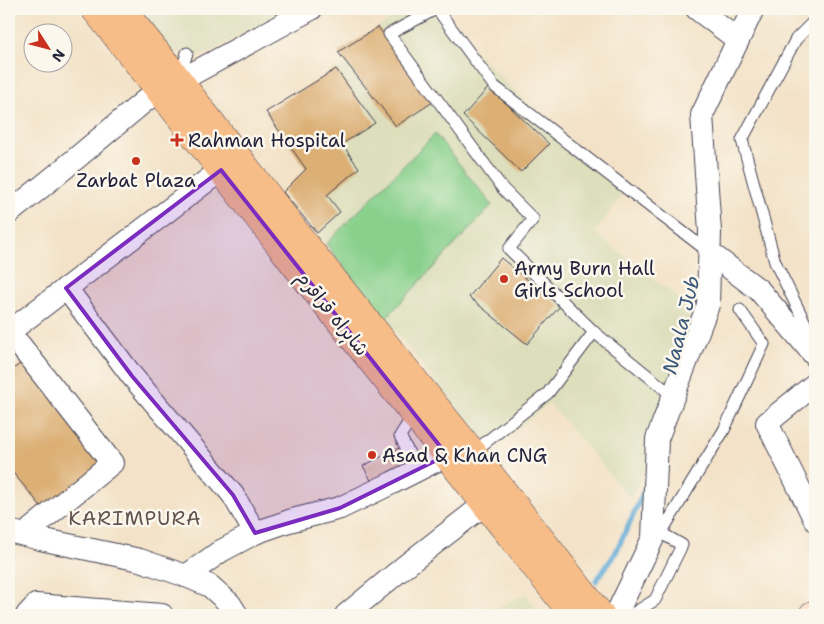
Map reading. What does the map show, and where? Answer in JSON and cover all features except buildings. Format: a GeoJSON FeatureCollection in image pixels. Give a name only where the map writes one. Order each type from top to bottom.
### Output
{"type":"FeatureCollection","features":[{"type":"Feature","properties":{"kind":"highway","name":"شاہراہ قراقرم"},"geometry":{"type":"LineString","coordinates":[[95,9],[169,85],[310,250],[460,454],[586,613]]}},
{"type":"Feature","properties":{"kind":"highway","name":"شاہراہ قراقرم"},"geometry":{"type":"LineString","coordinates":[[121,9],[221,170],[414,414],[460,454],[486,503],[586,613]]}},
{"type":"Feature","properties":{"kind":"street"},"geometry":{"type":"LineString","coordinates":[[9,213],[169,85],[311,9]]}},
{"type":"Feature","properties":{"kind":"street"},"geometry":{"type":"LineString","coordinates":[[697,9],[738,40]]}},
{"type":"Feature","properties":{"kind":"street"},"geometry":{"type":"LineString","coordinates":[[616,615],[652,538],[657,439],[708,305],[710,232],[702,115],[754,9]]}},
{"type":"Feature","properties":{"kind":"street"},"geometry":{"type":"LineString","coordinates":[[19,533],[31,528],[112,463],[14,338],[66,288],[221,170]]}},
{"type":"Feature","properties":{"kind":"street"},"geometry":{"type":"LineString","coordinates":[[710,253],[759,290],[815,356]]}},
{"type":"Feature","properties":{"kind":"street"},"geometry":{"type":"LineString","coordinates":[[66,288],[132,376],[233,495],[255,532]]}},
{"type":"Feature","properties":{"kind":"street"},"geometry":{"type":"LineString","coordinates":[[815,384],[767,423],[815,520]]}},
{"type":"Feature","properties":{"kind":"street"},"geometry":{"type":"LineString","coordinates":[[186,576],[221,551],[255,532],[288,521],[340,508],[460,454]]}},
{"type":"Feature","properties":{"kind":"street"},"geometry":{"type":"LineString","coordinates":[[346,615],[486,503]]}},
{"type":"Feature","properties":{"kind":"street"},"geometry":{"type":"LineString","coordinates":[[19,533],[140,560],[186,576],[210,586],[230,604],[237,615]]}},
{"type":"Feature","properties":{"kind":"street"},"geometry":{"type":"LineString","coordinates":[[27,615],[36,605],[162,615]]}},
{"type":"Feature","properties":{"kind":"lane"},"geometry":{"type":"LineString","coordinates":[[673,396],[594,332],[508,249],[533,219],[503,189],[389,34],[436,9],[494,86],[710,253]]}},
{"type":"Feature","properties":{"kind":"lane"},"geometry":{"type":"LineString","coordinates":[[815,20],[796,39],[742,140],[775,262],[815,343]]}},
{"type":"Feature","properties":{"kind":"lane"},"geometry":{"type":"LineString","coordinates":[[169,85],[187,53]]}},
{"type":"Feature","properties":{"kind":"lane"},"geometry":{"type":"LineString","coordinates":[[631,615],[655,600],[682,546],[661,533],[724,430],[764,344],[740,310]]}},
{"type":"Feature","properties":{"kind":"lane"},"geometry":{"type":"LineString","coordinates":[[460,454],[548,393],[594,332]]}},
{"type":"Feature","properties":{"kind":"highlighted area"},"geometry":{"type":"Polygon","coordinates":[[[221,170],[447,455],[340,508],[255,533],[233,495],[132,376],[66,288],[221,170]]]}},
{"type":"Feature","properties":{"kind":"shaded area"},"geometry":{"type":"Polygon","coordinates":[[[138,9],[286,9],[205,55],[171,51],[138,9]]]}},
{"type":"Feature","properties":{"kind":"shaded area","name":"Army Burn Hall Girls School"},"geometry":{"type":"Polygon","coordinates":[[[408,9],[431,9],[622,195],[595,233],[698,314],[655,452],[630,498],[549,403],[491,451],[283,192],[306,169],[266,112],[346,64],[338,52],[408,9]]]}},
{"type":"Feature","properties":{"kind":"shaded area"},"geometry":{"type":"Polygon","coordinates":[[[526,594],[540,615],[483,615],[526,594]]]}},
{"type":"Feature","properties":{"kind":"green space"},"geometry":{"type":"Polygon","coordinates":[[[435,134],[492,205],[385,319],[326,244],[435,134]]]}},
{"type":"Feature","properties":{"kind":"waterway","name":"Naala Jub"},"geometry":{"type":"LineString","coordinates":[[596,581],[615,554],[647,485]]}},
{"type":"Feature","properties":{"kind":"place","name":"Rahman Hospital"},"geometry":{"type":"Point","coordinates":[177,140]}},
{"type":"Feature","properties":{"kind":"place","name":"Zarbat Plaza"},"geometry":{"type":"Point","coordinates":[136,161]}},
{"type":"Feature","properties":{"kind":"place","name":"Army Burn Hall Girls School"},"geometry":{"type":"Point","coordinates":[504,279]}},
{"type":"Feature","properties":{"kind":"place","name":"Asad & Khan CNG"},"geometry":{"type":"Point","coordinates":[372,455]}},
{"type":"Feature","properties":{"kind":"district","name":"KARIMPURA"},"geometry":{"type":"Point","coordinates":[135,518]}}]}
